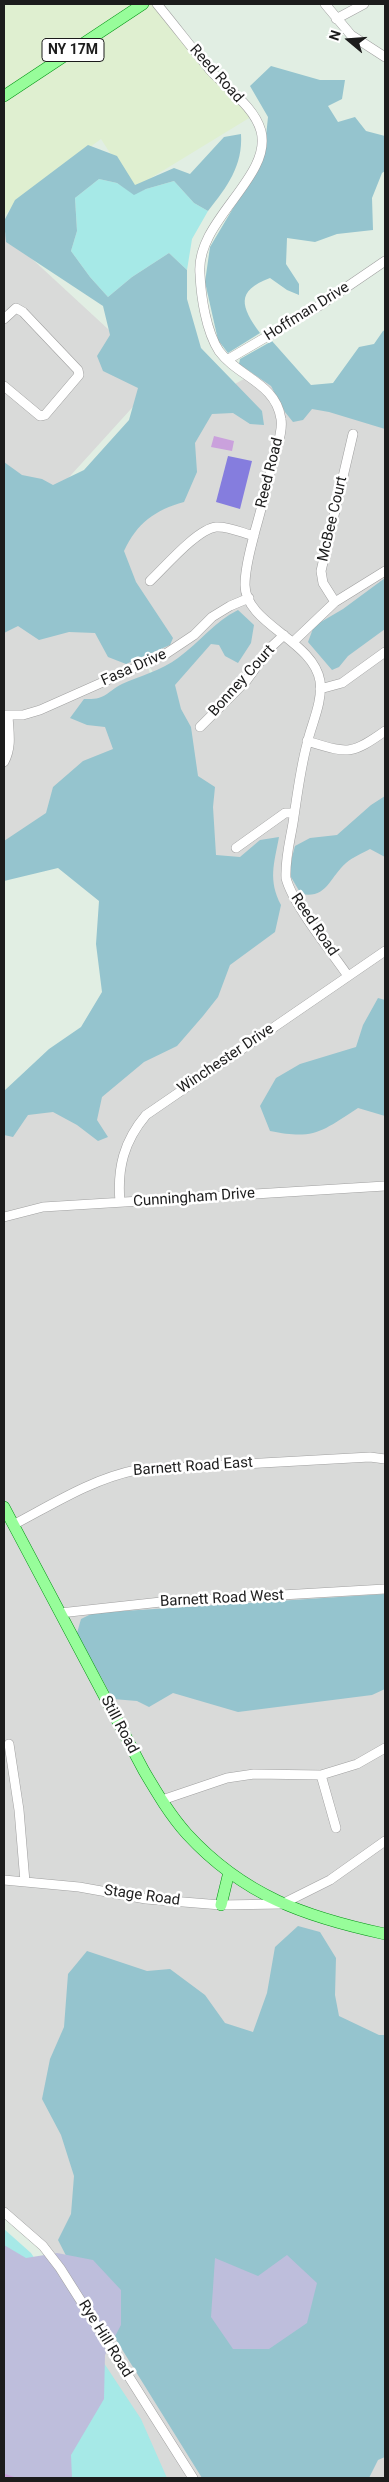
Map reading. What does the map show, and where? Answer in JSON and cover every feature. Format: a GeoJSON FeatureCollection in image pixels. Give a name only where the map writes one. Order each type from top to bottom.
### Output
{"type":"FeatureCollection","features":[{"type":"Feature","properties":{"kind":"main road","name":"NY 17M"},"geometry":{"type":"LineString","coordinates":[[4,96],[143,4]]}},
{"type":"Feature","properties":{"kind":"main road","name":"Still Road"},"geometry":{"type":"LineString","coordinates":[[4,1507],[144,1771],[186,1834],[228,1872],[282,1904],[344,1925],[385,1934]]}},
{"type":"Feature","properties":{"kind":"main road"},"geometry":{"type":"LineString","coordinates":[[221,1905],[228,1872]]}},
{"type":"Feature","properties":{"kind":"street","name":"Reed Road"},"geometry":{"type":"LineString","coordinates":[[157,4],[212,72],[254,115],[262,134],[262,152],[256,166],[210,234],[202,252],[200,266],[213,337],[218,348],[227,360],[268,390],[277,404],[281,417],[277,447],[254,536],[245,582],[249,598],[260,614],[312,662],[320,680],[320,689],[307,741],[286,868],[288,886],[348,976]]}},
{"type":"Feature","properties":{"kind":"street"},"geometry":{"type":"LineString","coordinates":[[325,4],[336,20],[352,35],[385,57]]}},
{"type":"Feature","properties":{"kind":"street"},"geometry":{"type":"LineString","coordinates":[[336,20],[364,4]]}},
{"type":"Feature","properties":{"kind":"street","name":"Hoffman Drive"},"geometry":{"type":"LineString","coordinates":[[227,360],[319,306],[385,261]]}},
{"type":"Feature","properties":{"kind":"street"},"geometry":{"type":"LineString","coordinates":[[4,318],[12,309],[16,308],[23,312],[78,370],[79,375],[45,414],[40,416],[4,386]]}},
{"type":"Feature","properties":{"kind":"street","name":"McBee Court"},"geometry":{"type":"LineString","coordinates":[[335,602],[323,583],[321,571],[353,434]]}},
{"type":"Feature","properties":{"kind":"street"},"geometry":{"type":"LineString","coordinates":[[150,581],[189,544],[214,528],[225,527],[254,536]]}},
{"type":"Feature","properties":{"kind":"street"},"geometry":{"type":"LineString","coordinates":[[292,642],[335,602],[385,571]]}},
{"type":"Feature","properties":{"kind":"street","name":"Fasa Drive"},"geometry":{"type":"LineString","coordinates":[[6,716],[40,710],[164,655],[194,635],[212,617],[230,606],[249,598]]}},
{"type":"Feature","properties":{"kind":"street","name":"Bonney Court"},"geometry":{"type":"LineString","coordinates":[[200,727],[246,681],[270,648],[284,635]]}},
{"type":"Feature","properties":{"kind":"street"},"geometry":{"type":"LineString","coordinates":[[320,689],[342,683],[385,652]]}},
{"type":"Feature","properties":{"kind":"street"},"geometry":{"type":"LineString","coordinates":[[4,762],[10,741],[6,716]]}},
{"type":"Feature","properties":{"kind":"street"},"geometry":{"type":"LineString","coordinates":[[307,741],[343,751],[352,751],[366,745],[385,731]]}},
{"type":"Feature","properties":{"kind":"street"},"geometry":{"type":"LineString","coordinates":[[236,848],[285,813],[294,813]]}},
{"type":"Feature","properties":{"kind":"street","name":"Winchester Drive"},"geometry":{"type":"LineString","coordinates":[[120,1202],[120,1168],[124,1148],[146,1115],[385,951]]}},
{"type":"Feature","properties":{"kind":"street","name":"Cunningham Drive"},"geometry":{"type":"LineString","coordinates":[[4,1217],[43,1207],[385,1186]]}},
{"type":"Feature","properties":{"kind":"street","name":"Barnett Road East"},"geometry":{"type":"LineString","coordinates":[[13,1525],[102,1480],[116,1474],[136,1470],[370,1457],[385,1459]]}},
{"type":"Feature","properties":{"kind":"street","name":"Barnett Road West"},"geometry":{"type":"LineString","coordinates":[[60,1613],[161,1602],[385,1588]]}},
{"type":"Feature","properties":{"kind":"street"},"geometry":{"type":"LineString","coordinates":[[9,1744],[19,1810],[26,1882]]}},
{"type":"Feature","properties":{"kind":"street"},"geometry":{"type":"LineString","coordinates":[[162,1800],[227,1778],[254,1774],[321,1775],[357,1764],[385,1748]]}},
{"type":"Feature","properties":{"kind":"street"},"geometry":{"type":"LineString","coordinates":[[321,1775],[336,1828]]}},
{"type":"Feature","properties":{"kind":"street"},"geometry":{"type":"LineString","coordinates":[[282,1904],[330,1880],[385,1841]]}},
{"type":"Feature","properties":{"kind":"street","name":"Stage Road"},"geometry":{"type":"LineString","coordinates":[[4,1880],[79,1887],[146,1898],[221,1905],[282,1904]]}},
{"type":"Feature","properties":{"kind":"street","name":"Rye Hill Road"},"geometry":{"type":"LineString","coordinates":[[4,2212],[43,2246],[60,2268],[193,2478]]}},
{"type":"Feature","properties":{"kind":"shaded area"},"geometry":{"type":"Polygon","coordinates":[[[4,4],[157,4],[254,115],[133,189],[101,139],[21,198],[4,216],[4,4]]]}},
{"type":"Feature","properties":{"kind":"shaded area"},"geometry":{"type":"Polygon","coordinates":[[[271,66],[320,80],[345,80],[342,99],[328,106],[338,122],[355,117],[366,131],[385,136],[385,171],[382,173],[372,198],[373,230],[337,234],[315,242],[287,238],[286,264],[299,284],[299,295],[287,290],[270,278],[251,288],[246,294],[246,308],[260,333],[228,353],[218,340],[205,282],[210,247],[264,156],[268,117],[250,86],[271,66]]]}},
{"type":"Feature","properties":{"kind":"shaded area"},"geometry":{"type":"Polygon","coordinates":[[[241,134],[239,156],[232,176],[208,211],[194,203],[174,181],[146,189],[134,195],[117,183],[99,179],[75,198],[77,231],[71,251],[90,277],[108,297],[132,277],[169,253],[187,270],[187,299],[201,348],[262,411],[264,425],[250,424],[233,413],[212,414],[195,443],[197,472],[184,502],[164,509],[148,519],[129,541],[124,551],[136,582],[173,638],[170,645],[126,664],[108,657],[95,633],[69,632],[39,640],[18,626],[4,633],[4,462],[22,475],[42,479],[53,485],[84,470],[129,420],[138,388],[103,371],[97,356],[110,335],[103,306],[6,242],[4,221],[15,200],[88,145],[117,156],[135,185],[174,168],[190,174],[224,137],[241,134]]]}},
{"type":"Feature","properties":{"kind":"shaded area"},"geometry":{"type":"Polygon","coordinates":[[[99,179],[117,183],[134,194],[174,181],[194,203],[208,211],[192,239],[187,270],[169,253],[132,277],[108,297],[71,251],[77,231],[75,198],[99,179]]]}},
{"type":"Feature","properties":{"kind":"shaded area"},"geometry":{"type":"Polygon","coordinates":[[[4,233],[160,377],[42,507],[4,470],[4,233]]]}},
{"type":"Feature","properties":{"kind":"shaded area"},"geometry":{"type":"Polygon","coordinates":[[[385,330],[385,429],[329,412],[312,409],[303,420],[293,422],[285,412],[271,386],[239,364],[240,359],[272,341],[311,385],[333,383],[359,347],[374,344],[385,330]]]}},
{"type":"Feature","properties":{"kind":"shaded area"},"geometry":{"type":"Polygon","coordinates":[[[262,369],[299,401],[385,426],[385,822],[286,884],[385,823],[385,2478],[4,2478],[60,2267],[4,2212],[4,1094],[258,902],[192,838],[179,721],[144,656],[152,679],[117,754],[4,858],[4,624],[110,538],[224,390],[262,369]]]}},
{"type":"Feature","properties":{"kind":"shaded area"},"geometry":{"type":"Polygon","coordinates":[[[214,436],[234,441],[232,451],[211,447],[214,436]]]}},
{"type":"Feature","properties":{"kind":"shaded area"},"geometry":{"type":"Polygon","coordinates":[[[228,456],[252,461],[240,509],[216,502],[228,456]]]}},
{"type":"Feature","properties":{"kind":"shaded area"},"geometry":{"type":"Polygon","coordinates":[[[385,578],[385,629],[348,656],[339,667],[332,670],[308,642],[314,626],[343,609],[385,578]]]}},
{"type":"Feature","properties":{"kind":"shaded area"},"geometry":{"type":"Polygon","coordinates":[[[238,610],[254,625],[251,643],[238,663],[225,656],[219,645],[211,644],[175,685],[181,709],[191,727],[198,776],[215,787],[213,807],[216,855],[240,857],[260,840],[279,837],[273,880],[281,905],[275,932],[230,965],[218,997],[177,1046],[144,1062],[102,1097],[97,1120],[108,1137],[98,1141],[77,1125],[53,1112],[28,1115],[13,1137],[4,1135],[4,1091],[49,1049],[81,1027],[102,992],[96,944],[99,901],[58,868],[4,881],[4,841],[46,813],[53,787],[83,761],[113,749],[105,727],[87,725],[70,718],[84,699],[101,697],[122,684],[172,662],[186,652],[214,626],[238,610]]]}},
{"type":"Feature","properties":{"kind":"shaded area"},"geometry":{"type":"Polygon","coordinates":[[[385,796],[385,857],[370,849],[346,863],[322,890],[310,895],[301,894],[288,872],[295,846],[310,838],[337,835],[371,805],[385,796]]]}},
{"type":"Feature","properties":{"kind":"shaded area"},"geometry":{"type":"Polygon","coordinates":[[[378,998],[385,1000],[385,1116],[358,1108],[317,1132],[297,1135],[270,1131],[260,1106],[276,1078],[300,1064],[356,1047],[363,1025],[378,998]]]}},
{"type":"Feature","properties":{"kind":"shaded area"},"geometry":{"type":"Polygon","coordinates":[[[385,1594],[385,1689],[372,1695],[238,1712],[173,1693],[149,1707],[137,1701],[113,1699],[77,1633],[81,1619],[93,1613],[385,1594]]]}},
{"type":"Feature","properties":{"kind":"shaded area"},"geometry":{"type":"Polygon","coordinates":[[[298,1926],[320,1932],[336,1958],[335,1995],[339,2016],[379,2035],[385,2035],[385,2457],[378,2460],[369,2478],[202,2478],[77,2277],[58,2240],[71,2214],[74,2176],[61,2135],[42,2099],[50,2059],[64,2027],[68,1974],[87,1951],[147,1971],[170,1969],[205,1995],[225,2023],[253,2032],[267,1993],[275,1947],[298,1926]]]}},
{"type":"Feature","properties":{"kind":"shaded area"},"geometry":{"type":"Polygon","coordinates":[[[4,2229],[31,2253],[141,2419],[167,2478],[4,2478],[4,2229]]]}},
{"type":"Feature","properties":{"kind":"shaded area"},"geometry":{"type":"Polygon","coordinates":[[[4,2245],[26,2258],[57,2253],[93,2260],[121,2290],[121,2325],[105,2355],[104,2399],[71,2455],[72,2478],[4,2478],[4,2245]]]}},
{"type":"Feature","properties":{"kind":"shaded area"},"geometry":{"type":"Polygon","coordinates":[[[287,2255],[317,2283],[307,2323],[269,2349],[233,2349],[211,2317],[215,2258],[258,2276],[287,2255]]]}},
{"type":"Feature","properties":{"kind":"waterway"},"geometry":{"type":"LineString","coordinates":[[4,2475],[13,2478]]}}]}
